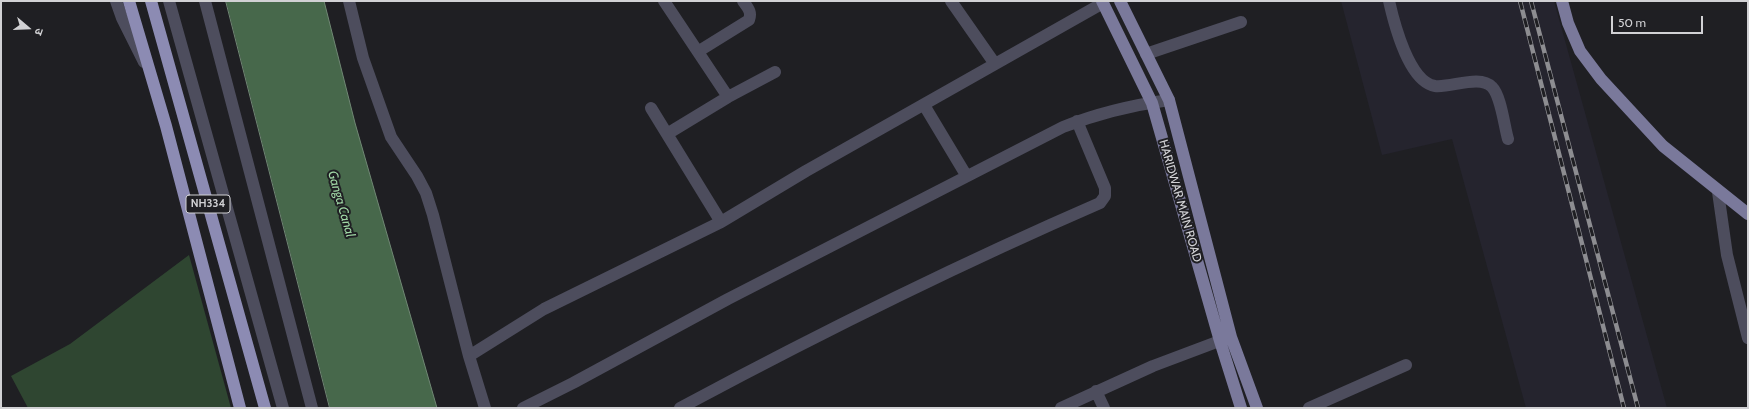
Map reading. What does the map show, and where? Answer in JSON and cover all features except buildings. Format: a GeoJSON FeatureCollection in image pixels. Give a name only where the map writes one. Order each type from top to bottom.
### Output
{"type":"FeatureCollection","features":[{"type":"Feature","properties":{"kind":"highway","name":"NH334"},"geometry":{"type":"LineString","coordinates":[[129,1],[166,126],[240,408]]}},
{"type":"Feature","properties":{"kind":"highway","name":"NH334"},"geometry":{"type":"LineString","coordinates":[[151,1],[265,408]]}},
{"type":"Feature","properties":{"kind":"main road","name":"HARIDWAR MAIN ROAD"},"geometry":{"type":"LineString","coordinates":[[1120,1],[1169,100],[1241,408]]}},
{"type":"Feature","properties":{"kind":"main road"},"geometry":{"type":"LineString","coordinates":[[1562,1],[1568,23],[1580,51],[1587,62],[1663,146],[1718,192],[1748,214]]}},
{"type":"Feature","properties":{"kind":"main road","name":"HARIDWAR MAIN ROAD"},"geometry":{"type":"LineString","coordinates":[[1102,2],[1152,103],[1226,339],[1257,408]]}},
{"type":"Feature","properties":{"kind":"street"},"geometry":{"type":"LineString","coordinates":[[116,1],[122,18],[152,77]]}},
{"type":"Feature","properties":{"kind":"street"},"geometry":{"type":"LineString","coordinates":[[169,1],[283,408]]}},
{"type":"Feature","properties":{"kind":"street"},"geometry":{"type":"LineString","coordinates":[[205,1],[312,408]]}},
{"type":"Feature","properties":{"kind":"street"},"geometry":{"type":"LineString","coordinates":[[349,1],[363,58],[391,137],[417,176],[431,207],[469,356],[485,408]]}},
{"type":"Feature","properties":{"kind":"street"},"geometry":{"type":"LineString","coordinates":[[664,1],[728,97]]}},
{"type":"Feature","properties":{"kind":"street"},"geometry":{"type":"LineString","coordinates":[[699,52],[749,20],[751,15],[750,10],[743,1]]}},
{"type":"Feature","properties":{"kind":"street"},"geometry":{"type":"LineString","coordinates":[[951,1],[995,64]]}},
{"type":"Feature","properties":{"kind":"street"},"geometry":{"type":"LineString","coordinates":[[1388,1],[1401,43],[1414,70],[1424,81],[1434,86],[1477,81],[1486,83],[1492,87],[1498,96],[1508,139]]}},
{"type":"Feature","properties":{"kind":"street"},"geometry":{"type":"LineString","coordinates":[[469,356],[544,309],[721,222],[806,171],[1102,2]]}},
{"type":"Feature","properties":{"kind":"street"},"geometry":{"type":"LineString","coordinates":[[1146,54],[1241,22]]}},
{"type":"Feature","properties":{"kind":"street"},"geometry":{"type":"LineString","coordinates":[[667,134],[728,97],[775,72]]}},
{"type":"Feature","properties":{"kind":"street"},"geometry":{"type":"LineString","coordinates":[[523,408],[736,295],[1062,126],[1077,121],[1169,100]]}},
{"type":"Feature","properties":{"kind":"street"},"geometry":{"type":"LineString","coordinates":[[924,104],[966,175]]}},
{"type":"Feature","properties":{"kind":"street"},"geometry":{"type":"LineString","coordinates":[[650,108],[721,222]]}},
{"type":"Feature","properties":{"kind":"street"},"geometry":{"type":"LineString","coordinates":[[680,408],[785,352],[888,300],[998,248],[1100,203],[1105,196],[1105,188],[1077,121]]}},
{"type":"Feature","properties":{"kind":"street"},"geometry":{"type":"LineString","coordinates":[[1718,192],[1727,255],[1748,338]]}},
{"type":"Feature","properties":{"kind":"street"},"geometry":{"type":"LineString","coordinates":[[1061,408],[1153,366],[1226,339]]}},
{"type":"Feature","properties":{"kind":"street"},"geometry":{"type":"LineString","coordinates":[[1309,408],[1406,365]]}},
{"type":"Feature","properties":{"kind":"street"},"geometry":{"type":"LineString","coordinates":[[1096,391],[1104,408]]}},
{"type":"Feature","properties":{"kind":"shaded area"},"geometry":{"type":"Polygon","coordinates":[[[1341,1],[1554,1],[1667,408],[1526,408],[1452,139],[1382,155],[1341,1]]]}},
{"type":"Feature","properties":{"kind":"shaded area"},"geometry":{"type":"Polygon","coordinates":[[[189,255],[231,408],[28,408],[11,376],[70,344],[189,255]]]}},
{"type":"Feature","properties":{"kind":"water","name":"Ganga Canal"},"geometry":{"type":"Polygon","coordinates":[[[226,1],[324,1],[355,123],[437,408],[330,408],[226,1]]]}},
{"type":"Feature","properties":{"kind":"railway"},"geometry":{"type":"LineString","coordinates":[[1520,1],[1624,408]]}},
{"type":"Feature","properties":{"kind":"railway"},"geometry":{"type":"LineString","coordinates":[[1531,1],[1638,408]]}}]}
